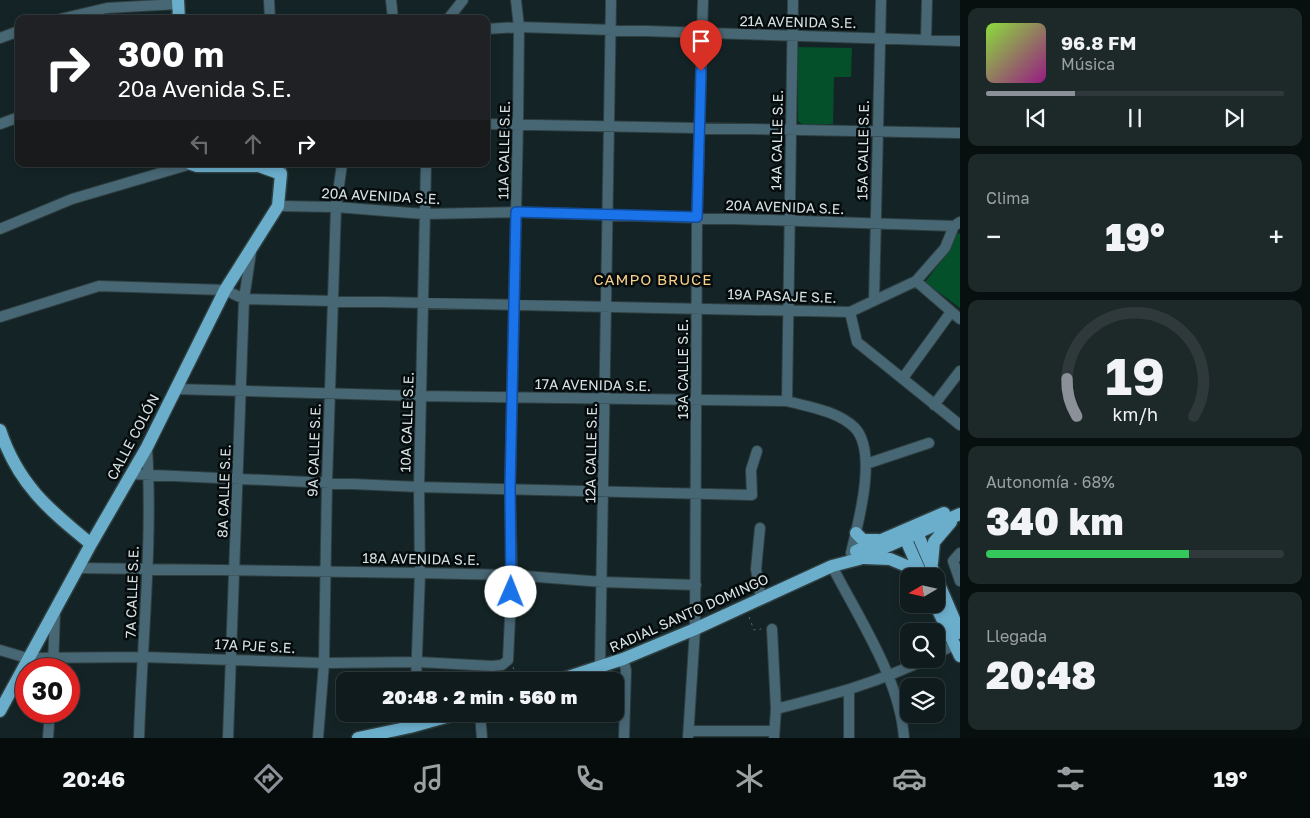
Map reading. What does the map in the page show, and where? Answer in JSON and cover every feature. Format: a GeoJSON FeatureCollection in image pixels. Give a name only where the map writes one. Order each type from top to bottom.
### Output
{"type":"FeatureCollection","features":[{"type":"Feature","properties":{"kind":"main road"},"geometry":{"type":"LineString","coordinates":[[178,2],[179,15]]}},
{"type":"Feature","properties":{"kind":"main road"},"geometry":{"type":"LineString","coordinates":[[266,167],[281,169]]}},
{"type":"Feature","properties":{"kind":"main road","name":"CALLE COLÓN"},"geometry":{"type":"LineString","coordinates":[[27,658],[147,447],[225,290],[278,206],[281,169]]}},
{"type":"Feature","properties":{"kind":"main road"},"geometry":{"type":"LineString","coordinates":[[0,430],[2,445],[32,491],[57,517],[91,544]]}},
{"type":"Feature","properties":{"kind":"main road","name":"RADIAL SANTO DOMINGO"},"geometry":{"type":"LineString","coordinates":[[916,530],[960,507]]}},
{"type":"Feature","properties":{"kind":"main road"},"geometry":{"type":"LineString","coordinates":[[932,562],[934,542],[960,514]]}},
{"type":"Feature","properties":{"kind":"main road","name":"RADIAL SANTO DOMINGO"},"geometry":{"type":"LineString","coordinates":[[584,672],[623,659],[696,629],[832,566],[916,530],[960,514]]}},
{"type":"Feature","properties":{"kind":"main road"},"geometry":{"type":"LineString","coordinates":[[916,530],[932,562],[960,632]]}},
{"type":"Feature","properties":{"kind":"main road"},"geometry":{"type":"LineString","coordinates":[[856,533],[863,540],[880,540]]}},
{"type":"Feature","properties":{"kind":"main road"},"geometry":{"type":"LineString","coordinates":[[904,535],[919,568]]}},
{"type":"Feature","properties":{"kind":"main road","name":"RADIAL SANTO DOMINGO"},"geometry":{"type":"LineString","coordinates":[[855,556],[880,540],[904,535]]}},
{"type":"Feature","properties":{"kind":"main road"},"geometry":{"type":"LineString","coordinates":[[855,556],[890,560],[908,568]]}},
{"type":"Feature","properties":{"kind":"main road"},"geometry":{"type":"LineString","coordinates":[[939,613],[957,650]]}},
{"type":"Feature","properties":{"kind":"main road","name":"CALLE COLÓN"},"geometry":{"type":"LineString","coordinates":[[0,710],[15,681]]}},
{"type":"Feature","properties":{"kind":"main road"},"geometry":{"type":"LineString","coordinates":[[358,738],[428,722]]}},
{"type":"Feature","properties":{"kind":"street"},"geometry":{"type":"LineString","coordinates":[[269,0],[270,15]]}},
{"type":"Feature","properties":{"kind":"street"},"geometry":{"type":"LineString","coordinates":[[391,0],[393,15]]}},
{"type":"Feature","properties":{"kind":"street"},"geometry":{"type":"LineString","coordinates":[[451,15],[463,0]]}},
{"type":"Feature","properties":{"kind":"street","name":"11A CALLE S.E."},"geometry":{"type":"LineString","coordinates":[[508,660],[512,575],[510,488],[518,123],[519,27],[516,0]]}},
{"type":"Feature","properties":{"kind":"street","name":"12A CALLE S.E."},"geometry":{"type":"LineString","coordinates":[[600,667],[603,582],[611,0]]}},
{"type":"Feature","properties":{"kind":"street","name":"13A CALLE S.E."},"geometry":{"type":"LineString","coordinates":[[689,734],[696,629],[697,217],[703,0]]}},
{"type":"Feature","properties":{"kind":"street","name":"14A CALLE S.E."},"geometry":{"type":"LineString","coordinates":[[787,401],[793,0]]}},
{"type":"Feature","properties":{"kind":"street","name":"15A CALLE S.E."},"geometry":{"type":"LineString","coordinates":[[874,301],[881,0]]}},
{"type":"Feature","properties":{"kind":"street"},"geometry":{"type":"LineString","coordinates":[[926,40],[927,0]]}},
{"type":"Feature","properties":{"kind":"street"},"geometry":{"type":"LineString","coordinates":[[77,15],[107,8],[178,2]]}},
{"type":"Feature","properties":{"kind":"street","name":"21A AVENIDA S.E."},"geometry":{"type":"LineString","coordinates":[[490,29],[519,27],[960,41]]}},
{"type":"Feature","properties":{"kind":"street"},"geometry":{"type":"LineString","coordinates":[[0,38],[15,32]]}},
{"type":"Feature","properties":{"kind":"street"},"geometry":{"type":"LineString","coordinates":[[0,124],[15,118]]}},
{"type":"Feature","properties":{"kind":"street"},"geometry":{"type":"LineString","coordinates":[[490,124],[960,133]]}},
{"type":"Feature","properties":{"kind":"street"},"geometry":{"type":"LineString","coordinates":[[0,229],[72,199],[181,167]]}},
{"type":"Feature","properties":{"kind":"street","name":"9A CALLE S.E."},"geometry":{"type":"LineString","coordinates":[[318,738],[324,663],[327,482],[336,207],[342,167]]}},
{"type":"Feature","properties":{"kind":"street","name":"10A CALLE S.E."},"geometry":{"type":"LineString","coordinates":[[417,672],[426,167]]}},
{"type":"Feature","properties":{"kind":"street","name":"20A AVENIDA S.E."},"geometry":{"type":"LineString","coordinates":[[278,206],[336,207],[424,214],[516,212],[790,220],[876,225],[957,224]]}},
{"type":"Feature","properties":{"kind":"street","name":"19A PASAJE S.E."},"geometry":{"type":"LineString","coordinates":[[513,304],[850,312],[916,281],[946,248],[957,224]]}},
{"type":"Feature","properties":{"kind":"street","name":"8A CALLE S.E."},"geometry":{"type":"LineString","coordinates":[[228,738],[244,299],[252,246]]}},
{"type":"Feature","properties":{"kind":"street"},"geometry":{"type":"LineString","coordinates":[[916,281],[960,319]]}},
{"type":"Feature","properties":{"kind":"street"},"geometry":{"type":"LineString","coordinates":[[0,317],[98,286],[225,290],[244,299],[424,304],[513,304]]}},
{"type":"Feature","properties":{"kind":"street"},"geometry":{"type":"LineString","coordinates":[[850,312],[857,342],[960,425]]}},
{"type":"Feature","properties":{"kind":"street"},"geometry":{"type":"LineString","coordinates":[[903,378],[951,312]]}},
{"type":"Feature","properties":{"kind":"street"},"geometry":{"type":"LineString","coordinates":[[934,405],[960,371]]}},
{"type":"Feature","properties":{"kind":"street","name":"17A AVENIDA S.E."},"geometry":{"type":"LineString","coordinates":[[175,389],[422,396],[787,401],[827,412],[854,428],[861,439],[866,464]]}},
{"type":"Feature","properties":{"kind":"street"},"geometry":{"type":"LineString","coordinates":[[855,556],[856,533],[866,464],[929,443]]}},
{"type":"Feature","properties":{"kind":"street","name":"7A CALLE S.E."},"geometry":{"type":"LineString","coordinates":[[139,738],[147,569],[149,476],[147,447]]}},
{"type":"Feature","properties":{"kind":"street"},"geometry":{"type":"LineString","coordinates":[[131,474],[419,486],[696,495],[752,495],[751,470],[757,451]]}},
{"type":"Feature","properties":{"kind":"street"},"geometry":{"type":"LineString","coordinates":[[760,528],[756,569],[762,598]]}},
{"type":"Feature","properties":{"kind":"street"},"geometry":{"type":"LineString","coordinates":[[960,553],[953,561],[960,582]]}},
{"type":"Feature","properties":{"kind":"street"},"geometry":{"type":"LineString","coordinates":[[832,566],[889,677],[903,724],[904,738]]}},
{"type":"Feature","properties":{"kind":"street","name":"18A AVENIDA S.E."},"geometry":{"type":"LineString","coordinates":[[77,568],[512,575],[603,582],[696,585]]}},
{"type":"Feature","properties":{"kind":"street"},"geometry":{"type":"LineString","coordinates":[[54,610],[54,657]]}},
{"type":"Feature","properties":{"kind":"street"},"geometry":{"type":"LineString","coordinates":[[689,734],[774,735],[776,709],[772,628]]}},
{"type":"Feature","properties":{"kind":"street","name":"17A PJE S.E."},"geometry":{"type":"LineString","coordinates":[[0,650],[27,658],[232,658],[324,663],[418,662],[492,666],[502,665],[508,660]]}},
{"type":"Feature","properties":{"kind":"street"},"geometry":{"type":"LineString","coordinates":[[623,659],[626,670],[624,738]]}},
{"type":"Feature","properties":{"kind":"street"},"geometry":{"type":"LineString","coordinates":[[776,709],[849,690],[889,677],[908,668]]}},
{"type":"Feature","properties":{"kind":"street"},"geometry":{"type":"LineString","coordinates":[[849,690],[849,738]]}},
{"type":"Feature","properties":{"kind":"street"},"geometry":{"type":"LineString","coordinates":[[410,727],[411,722]]}},
{"type":"Feature","properties":{"kind":"street"},"geometry":{"type":"LineString","coordinates":[[481,722],[482,738]]}},
{"type":"Feature","properties":{"kind":"street"},"geometry":{"type":"LineString","coordinates":[[48,738],[49,723]]}},
{"type":"Feature","properties":{"kind":"path"},"geometry":{"type":"LineString","coordinates":[[744,606],[754,630]]}},
{"type":"Feature","properties":{"kind":"green space"},"geometry":{"type":"Polygon","coordinates":[[[798,47],[852,48],[851,77],[834,77],[833,124],[803,125],[798,121],[798,47]]]}},
{"type":"Feature","properties":{"kind":"green space"},"geometry":{"type":"Polygon","coordinates":[[[960,233],[960,308],[925,282],[946,255],[957,234],[960,233]]]}},
{"type":"Feature","properties":{"kind":"district","name":"CAMPO BRUCE"},"geometry":{"type":"Point","coordinates":[653,280]}},
{"type":"Feature","properties":{"kind":"route"},"geometry":{"type":"LineString","coordinates":[[511,592],[510,488],[516,212],[697,217],[701,71]]}}]}
